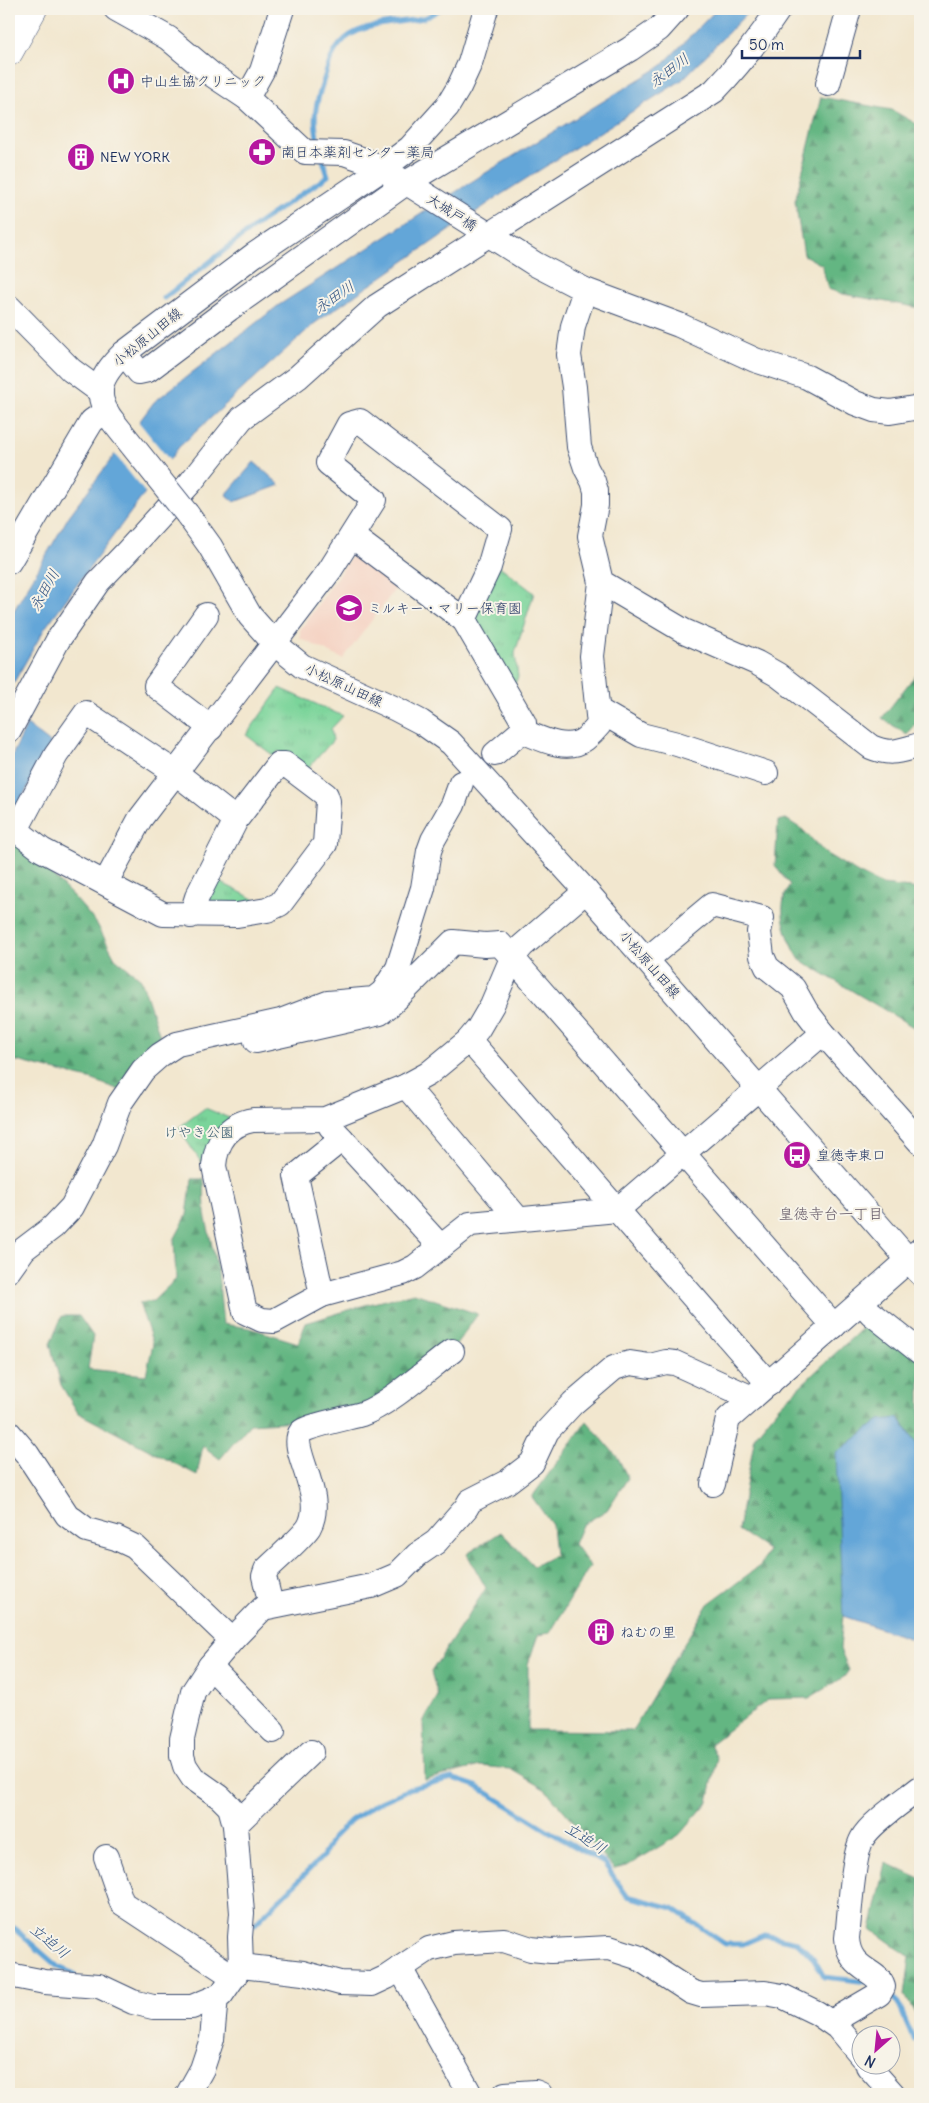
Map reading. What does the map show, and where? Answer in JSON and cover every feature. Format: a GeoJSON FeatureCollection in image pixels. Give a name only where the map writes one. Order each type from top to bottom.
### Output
{"type":"FeatureCollection","features":[{"type":"Feature","properties":{"kind":"main road"},"geometry":{"type":"LineString","coordinates":[[9,52],[34,9]]}},
{"type":"Feature","properties":{"kind":"street"},"geometry":{"type":"LineString","coordinates":[[116,9],[168,38],[211,74],[247,98],[262,71],[282,9]]}},
{"type":"Feature","properties":{"kind":"street","name":"小松原山田線"},"geometry":{"type":"LineString","coordinates":[[486,9],[470,63],[459,87],[447,107],[410,148],[382,169],[254,254],[124,353],[108,368],[102,381],[107,409],[210,546],[250,616],[274,643],[302,666],[412,717],[451,743],[586,891],[758,1088],[917,1261]]}},
{"type":"Feature","properties":{"kind":"street"},"geometry":{"type":"LineString","coordinates":[[124,353],[139,372],[148,370],[229,309],[411,186],[630,49],[658,29],[677,9]]}},
{"type":"Feature","properties":{"kind":"street"},"geometry":{"type":"LineString","coordinates":[[9,731],[58,640],[98,582],[191,482],[242,418],[298,377],[377,306],[714,91],[733,71],[778,9]]}},
{"type":"Feature","properties":{"kind":"street"},"geometry":{"type":"LineString","coordinates":[[828,84],[849,9]]}},
{"type":"Feature","properties":{"kind":"street","name":"大城戸橋"},"geometry":{"type":"LineString","coordinates":[[247,98],[305,152],[344,153],[382,169],[488,236],[535,264],[585,290],[679,325],[755,360],[807,377],[855,403],[874,410],[890,412],[920,407]]}},
{"type":"Feature","properties":{"kind":"street"},"geometry":{"type":"LineString","coordinates":[[522,731],[551,743],[572,744],[584,740],[599,725],[592,656],[601,582],[590,536],[596,491],[579,447],[574,387],[569,355],[571,332],[585,290]]}},
{"type":"Feature","properties":{"kind":"street"},"geometry":{"type":"LineString","coordinates":[[9,307],[107,409],[92,421],[86,430],[9,562]]}},
{"type":"Feature","properties":{"kind":"street"},"geometry":{"type":"LineString","coordinates":[[106,882],[140,819],[330,570],[374,500],[328,463],[349,424],[360,421],[500,529],[489,567],[464,620]]}},
{"type":"Feature","properties":{"kind":"street"},"geometry":{"type":"LineString","coordinates":[[352,536],[464,620],[524,723],[522,731],[495,754]]}},
{"type":"Feature","properties":{"kind":"street"},"geometry":{"type":"LineString","coordinates":[[601,582],[684,631],[757,663],[778,675],[871,747],[884,752],[895,753],[920,745]]}},
{"type":"Feature","properties":{"kind":"street"},"geometry":{"type":"LineString","coordinates":[[206,614],[156,686],[211,728]]}},
{"type":"Feature","properties":{"kind":"street"},"geometry":{"type":"LineString","coordinates":[[598,710],[641,734],[766,773]]}},
{"type":"Feature","properties":{"kind":"street"},"geometry":{"type":"LineString","coordinates":[[191,916],[197,897],[236,820],[280,764],[285,764],[326,795],[328,801],[325,844],[280,904],[268,910],[237,915],[191,916],[163,914],[106,882],[42,850],[16,830],[56,755],[86,713],[176,773],[236,820]]}},
{"type":"Feature","properties":{"kind":"street"},"geometry":{"type":"LineString","coordinates":[[9,1270],[24,1249],[53,1227],[72,1207],[104,1146],[120,1103],[143,1070],[160,1054],[177,1044],[282,1021],[328,1004],[374,999],[383,992],[398,968],[423,888],[429,851],[452,805],[461,782]]}},
{"type":"Feature","properties":{"kind":"street"},"geometry":{"type":"LineString","coordinates":[[586,891],[522,946],[512,958],[486,1017],[469,1040],[435,1069],[406,1086],[325,1119],[253,1120],[242,1122],[217,1145],[214,1166],[245,1312],[262,1320],[274,1321],[322,1295],[403,1273],[416,1267],[470,1224],[618,1210],[823,1033]]}},
{"type":"Feature","properties":{"kind":"street"},"geometry":{"type":"LineString","coordinates":[[646,960],[712,905],[762,918],[759,932],[762,956],[767,967],[793,988],[806,1011],[823,1033],[920,1142]]}},
{"type":"Feature","properties":{"kind":"street"},"geometry":{"type":"LineString","coordinates":[[256,1040],[380,1012],[391,1004],[453,942],[485,945],[500,944],[834,1326]]}},
{"type":"Feature","properties":{"kind":"street"},"geometry":{"type":"LineString","coordinates":[[469,1040],[618,1210],[761,1391]]}},
{"type":"Feature","properties":{"kind":"street"},"geometry":{"type":"LineString","coordinates":[[406,1086],[518,1220]]}},
{"type":"Feature","properties":{"kind":"street"},"geometry":{"type":"LineString","coordinates":[[325,1119],[441,1247]]}},
{"type":"Feature","properties":{"kind":"street"},"geometry":{"type":"LineString","coordinates":[[322,1295],[296,1176],[342,1139]]}},
{"type":"Feature","properties":{"kind":"street"},"geometry":{"type":"LineString","coordinates":[[713,1484],[728,1419],[861,1302],[917,1261]]}},
{"type":"Feature","properties":{"kind":"street"},"geometry":{"type":"LineString","coordinates":[[861,1302],[920,1352]]}},
{"type":"Feature","properties":{"kind":"street"},"geometry":{"type":"LineString","coordinates":[[271,1605],[264,1576],[266,1570],[308,1527],[314,1513],[314,1497],[299,1446],[299,1434],[303,1428],[342,1420],[369,1411],[452,1351]]}},
{"type":"Feature","properties":{"kind":"street"},"geometry":{"type":"LineString","coordinates":[[9,1975],[45,1982],[99,1986],[133,2002],[153,2007],[192,2007],[221,1995],[238,1972],[242,1913],[235,1825],[230,1807],[220,1796],[193,1778],[185,1766],[182,1756],[182,1739],[193,1692],[210,1666],[232,1640],[263,1608],[371,1586],[397,1575],[417,1555],[436,1542],[470,1501],[506,1482],[532,1463],[547,1432],[573,1403],[614,1368],[630,1363],[650,1366],[666,1362],[675,1363],[761,1391]]}},
{"type":"Feature","properties":{"kind":"street"},"geometry":{"type":"LineString","coordinates":[[9,1433],[27,1454],[67,1515],[88,1530],[116,1538],[135,1547],[232,1640]]}},
{"type":"Feature","properties":{"kind":"street"},"geometry":{"type":"LineString","coordinates":[[210,1666],[273,1731]]}},
{"type":"Feature","properties":{"kind":"street"},"geometry":{"type":"LineString","coordinates":[[235,1825],[311,1752]]}},
{"type":"Feature","properties":{"kind":"street"},"geometry":{"type":"LineString","coordinates":[[831,2022],[879,1994],[883,1987],[881,1981],[857,1964],[848,1948],[847,1938],[857,1852],[862,1839],[869,1829],[920,1788]]}},
{"type":"Feature","properties":{"kind":"street"},"geometry":{"type":"LineString","coordinates":[[106,1857],[122,1903],[238,1972],[303,1973],[340,1983],[358,1985],[372,1984],[429,1949],[454,1943],[478,1940],[504,1940],[531,1949],[551,1951],[609,1948],[637,1957],[691,1992],[701,1995],[765,1993],[782,1996],[817,2012],[837,2027],[852,2045]]}},
{"type":"Feature","properties":{"kind":"street"},"geometry":{"type":"LineString","coordinates":[[400,1968],[470,2094]]}},
{"type":"Feature","properties":{"kind":"street"},"geometry":{"type":"LineString","coordinates":[[188,2094],[202,2069],[212,2039],[216,1997]]}},
{"type":"Feature","properties":{"kind":"street"},"geometry":{"type":"LineString","coordinates":[[877,2076],[893,2094]]}},
{"type":"Feature","properties":{"kind":"street"},"geometry":{"type":"LineString","coordinates":[[505,2094],[535,2092],[540,2094]]}},
{"type":"Feature","properties":{"kind":"shaded area","name":"ミルキー・マリー保育園"},"geometry":{"type":"Polygon","coordinates":[[[360,555],[398,585],[343,659],[300,638],[300,630],[352,556],[360,555]]]}},
{"type":"Feature","properties":{"kind":"green space"},"geometry":{"type":"Polygon","coordinates":[[[821,97],[892,110],[920,126],[920,308],[843,294],[828,289],[822,265],[804,255],[795,201],[821,97]]]}},
{"type":"Feature","properties":{"kind":"green space"},"geometry":{"type":"Polygon","coordinates":[[[497,564],[534,593],[515,653],[518,677],[513,688],[477,623],[475,614],[497,564]]]}},
{"type":"Feature","properties":{"kind":"green space"},"geometry":{"type":"Polygon","coordinates":[[[920,669],[920,718],[907,735],[882,718],[920,669]]]}},
{"type":"Feature","properties":{"kind":"green space"},"geometry":{"type":"Polygon","coordinates":[[[280,688],[343,716],[331,729],[333,740],[305,772],[278,751],[274,756],[246,735],[280,688]]]}},
{"type":"Feature","properties":{"kind":"green space"},"geometry":{"type":"Polygon","coordinates":[[[786,819],[803,830],[825,853],[858,873],[882,885],[920,889],[920,1031],[800,960],[789,939],[784,923],[784,899],[790,885],[775,866],[778,821],[786,819]]]}},
{"type":"Feature","properties":{"kind":"green space"},"geometry":{"type":"Polygon","coordinates":[[[9,838],[42,865],[75,898],[97,924],[115,958],[141,979],[163,1045],[120,1090],[93,1080],[9,1059],[9,838]]]}},
{"type":"Feature","properties":{"kind":"green space"},"geometry":{"type":"Polygon","coordinates":[[[216,880],[262,903],[207,908],[204,902],[216,880]]]}},
{"type":"Feature","properties":{"kind":"green space","name":"けやき公園"},"geometry":{"type":"Polygon","coordinates":[[[205,1108],[234,1120],[210,1143],[204,1152],[205,1168],[178,1128],[205,1108]]]}},
{"type":"Feature","properties":{"kind":"green space"},"geometry":{"type":"Polygon","coordinates":[[[192,1179],[204,1179],[205,1214],[218,1273],[223,1324],[250,1328],[298,1343],[306,1323],[365,1305],[414,1293],[478,1314],[448,1355],[357,1417],[250,1424],[220,1459],[203,1446],[197,1475],[78,1413],[61,1385],[50,1344],[62,1316],[79,1316],[93,1336],[88,1369],[146,1375],[153,1344],[139,1303],[153,1301],[176,1279],[174,1240],[187,1215],[192,1179]]]}},
{"type":"Feature","properties":{"kind":"green space"},"geometry":{"type":"Polygon","coordinates":[[[870,1321],[920,1359],[920,1449],[899,1418],[843,1616],[840,1649],[849,1670],[844,1677],[809,1698],[769,1699],[710,1744],[717,1758],[708,1802],[679,1835],[627,1866],[614,1869],[546,1790],[510,1769],[480,1766],[425,1780],[423,1722],[438,1696],[431,1672],[486,1588],[467,1554],[501,1532],[534,1566],[555,1555],[552,1525],[532,1497],[587,1421],[618,1458],[628,1478],[607,1510],[582,1525],[574,1544],[590,1566],[550,1633],[538,1635],[528,1664],[528,1730],[632,1731],[708,1604],[761,1565],[768,1550],[738,1530],[755,1436],[779,1406],[870,1321]]]}},
{"type":"Feature","properties":{"kind":"green space"},"geometry":{"type":"Polygon","coordinates":[[[886,1863],[920,1879],[920,2023],[905,1995],[910,1957],[871,1929],[886,1863]]]}},
{"type":"Feature","properties":{"kind":"water","name":"永田川"},"geometry":{"type":"Polygon","coordinates":[[[717,9],[751,9],[682,80],[502,194],[315,323],[179,447],[45,628],[9,691],[9,619],[69,516],[154,402],[279,305],[479,177],[661,66],[717,9]]]}},
{"type":"Feature","properties":{"kind":"water"},"geometry":{"type":"Polygon","coordinates":[[[254,462],[280,485],[234,502],[226,495],[254,462]]]}},
{"type":"Feature","properties":{"kind":"water"},"geometry":{"type":"Polygon","coordinates":[[[27,725],[52,744],[9,821],[9,762],[27,725]]]}},
{"type":"Feature","properties":{"kind":"water"},"geometry":{"type":"Polygon","coordinates":[[[899,1418],[920,1449],[920,1642],[843,1616],[836,1453],[880,1420],[899,1418]]]}},
{"type":"Feature","properties":{"kind":"pier"},"geometry":{"type":"Polygon","coordinates":[[[137,420],[171,462],[147,495],[113,452],[137,420]]]}},
{"type":"Feature","properties":{"kind":"waterway"},"geometry":{"type":"LineString","coordinates":[[319,147],[315,120],[317,105],[330,61],[340,44],[348,37],[367,28],[430,16],[440,9]]}},
{"type":"Feature","properties":{"kind":"waterway"},"geometry":{"type":"LineString","coordinates":[[164,298],[259,223],[328,176],[323,160]]}},
{"type":"Feature","properties":{"kind":"waterway","name":"立迫川"},"geometry":{"type":"LineString","coordinates":[[255,1924],[323,1856],[333,1838],[351,1820],[376,1804],[412,1788],[452,1778],[476,1786],[604,1863],[627,1896],[673,1908],[725,1944],[743,1944],[764,1935],[797,1942],[814,1959],[824,1977],[868,1982]]}},
{"type":"Feature","properties":{"kind":"waterway","name":"立迫川"},"geometry":{"type":"LineString","coordinates":[[9,1924],[58,1967],[75,1974]]}},
{"type":"Feature","properties":{"kind":"waterway","name":"立迫川"},"geometry":{"type":"LineString","coordinates":[[887,1992],[898,2003],[914,2040],[920,2042]]}},
{"type":"Feature","properties":{"kind":"place","name":"中山生協クリニック"},"geometry":{"type":"Point","coordinates":[121,81]}},
{"type":"Feature","properties":{"kind":"place","name":"南日本薬剤センター薬局"},"geometry":{"type":"Point","coordinates":[262,152]}},
{"type":"Feature","properties":{"kind":"place","name":"NEW YORK"},"geometry":{"type":"Point","coordinates":[81,157]}},
{"type":"Feature","properties":{"kind":"place","name":"ミルキー・マリー保育園"},"geometry":{"type":"Point","coordinates":[349,608]}},
{"type":"Feature","properties":{"kind":"place","name":"皇徳寺東口"},"geometry":{"type":"Point","coordinates":[797,1155]}},
{"type":"Feature","properties":{"kind":"place","name":"ねむの里"},"geometry":{"type":"Point","coordinates":[601,1632]}},
{"type":"Feature","properties":{"kind":"district","name":"皇徳寺台一丁目"},"geometry":{"type":"Point","coordinates":[831,1213]}}]}
